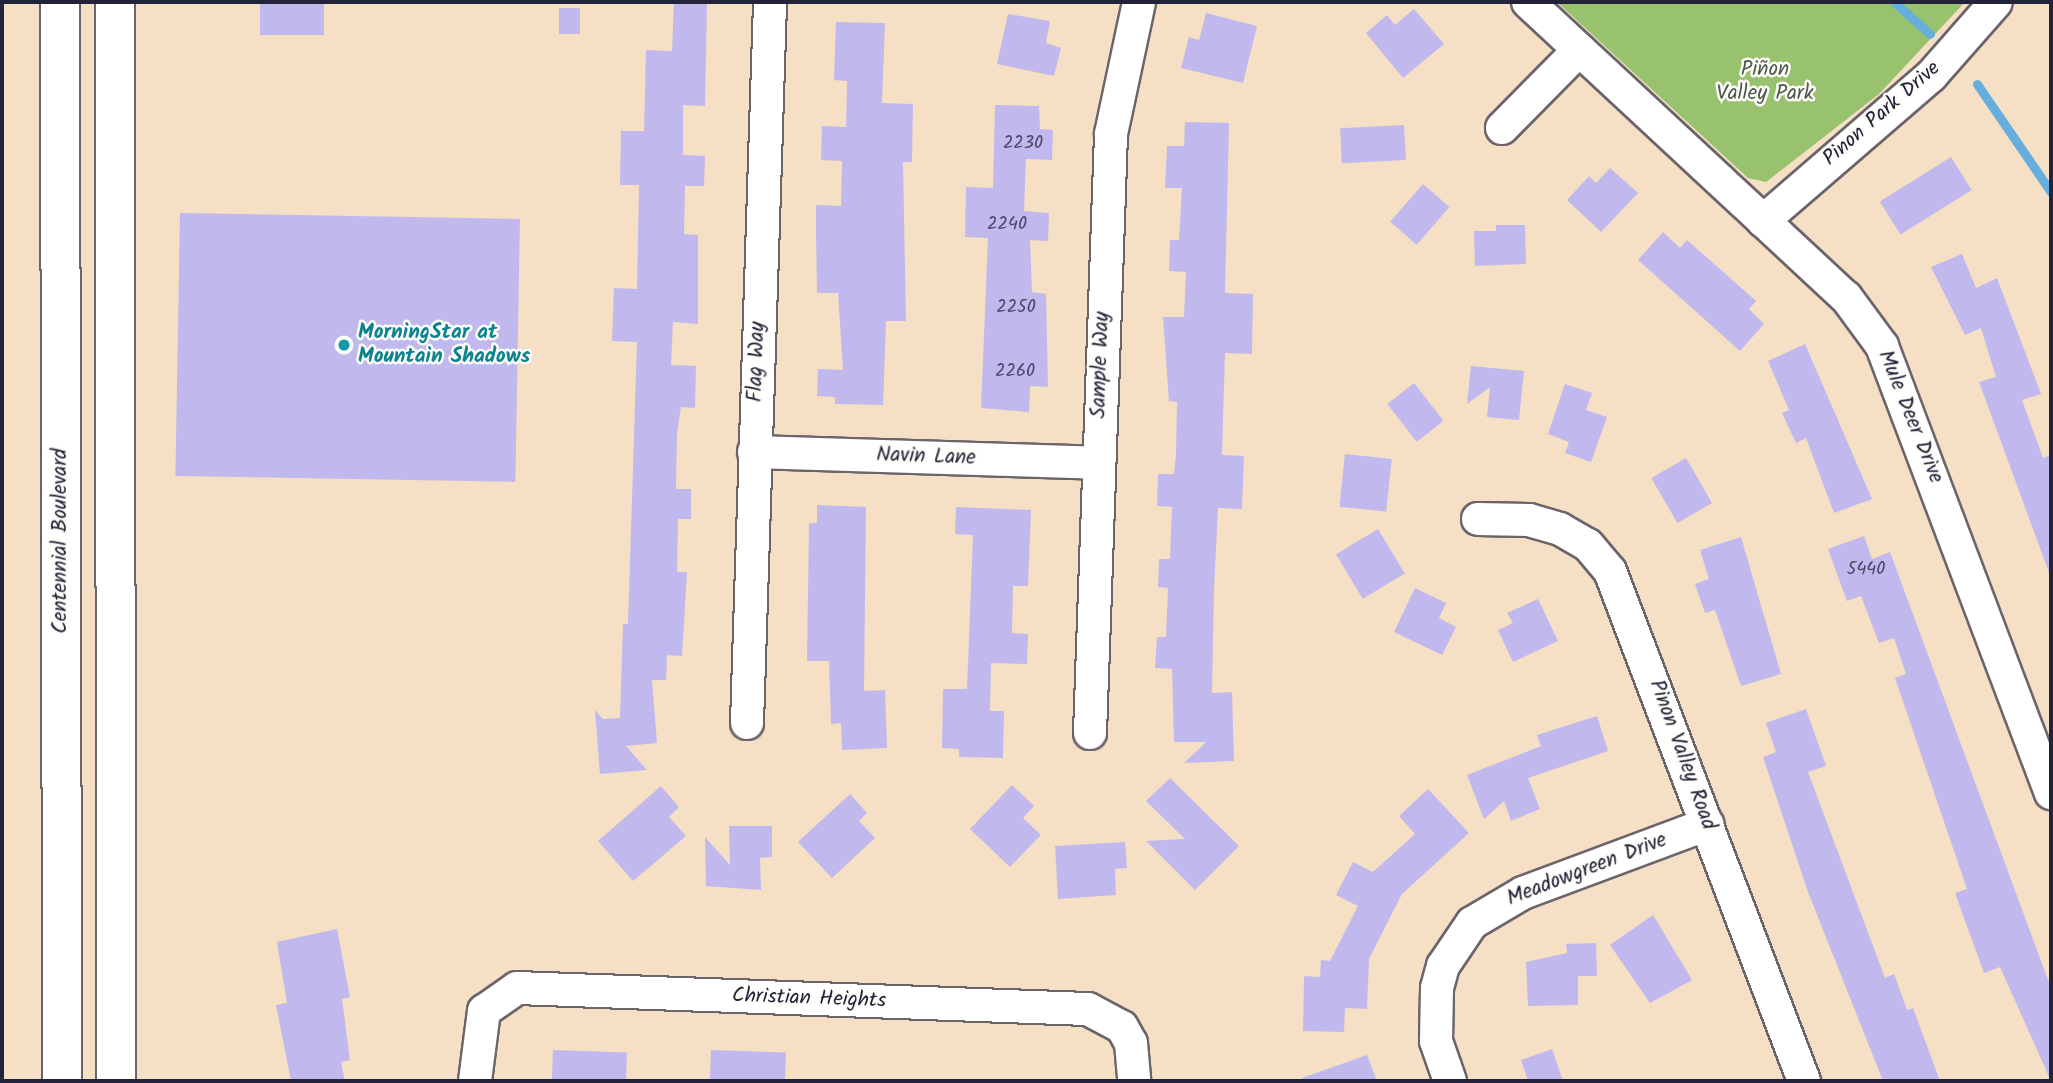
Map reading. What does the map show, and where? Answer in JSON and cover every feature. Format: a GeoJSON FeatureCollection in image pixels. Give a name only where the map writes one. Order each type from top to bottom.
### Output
{"type":"FeatureCollection","features":[{"type":"Feature","properties":{"kind":"main road","name":"Centennial Boulevard"},"geometry":{"type":"LineString","coordinates":[[60,2],[62,1081]]}},
{"type":"Feature","properties":{"kind":"main road"},"geometry":{"type":"LineString","coordinates":[[115,2],[116,1081]]}},
{"type":"Feature","properties":{"kind":"street","name":"Flag Way"},"geometry":{"type":"LineString","coordinates":[[747,723],[770,2]]}},
{"type":"Feature","properties":{"kind":"street","name":"Sample Way"},"geometry":{"type":"LineString","coordinates":[[1090,733],[1097,463],[1111,134],[1139,2]]}},
{"type":"Feature","properties":{"kind":"street","name":"Mule Deer Drive"},"geometry":{"type":"LineString","coordinates":[[1528,2],[1846,297],[1894,370],[2051,793]]}},
{"type":"Feature","properties":{"kind":"street","name":"Pinon Park Drive"},"geometry":{"type":"LineString","coordinates":[[1763,220],[1931,76],[1996,2]]}},
{"type":"Feature","properties":{"kind":"street"},"geometry":{"type":"LineString","coordinates":[[1502,128],[1579,50]]}},
{"type":"Feature","properties":{"kind":"street","name":"Navin Lane"},"geometry":{"type":"LineString","coordinates":[[754,452],[1097,463]]}},
{"type":"Feature","properties":{"kind":"street","name":"Pinon Valley Road"},"geometry":{"type":"LineString","coordinates":[[1478,519],[1529,520],[1560,529],[1588,545],[1610,570],[1804,1081]]}},
{"type":"Feature","properties":{"kind":"street","name":"Meadowgreen Drive"},"geometry":{"type":"LineString","coordinates":[[1450,1081],[1436,1041],[1437,988],[1443,966],[1472,923],[1523,893],[1707,824]]}},
{"type":"Feature","properties":{"kind":"street","name":"Christian Heights"},"geometry":{"type":"LineString","coordinates":[[475,1081],[478,1025],[493,999],[517,988],[1088,1009],[1122,1027],[1131,1043],[1133,1081]]}},
{"type":"Feature","properties":{"kind":"green space","name":"Piñon Valley Park"},"geometry":{"type":"Polygon","coordinates":[[[1557,2],[1965,2],[1879,94],[1766,182],[1748,178],[1557,2]]]}},
{"type":"Feature","properties":{"kind":"building"},"geometry":{"type":"Polygon","coordinates":[[[260,2],[324,2],[324,35],[260,35],[260,2]]]}},
{"type":"Feature","properties":{"kind":"building"},"geometry":{"type":"Polygon","coordinates":[[[674,2],[707,2],[705,106],[683,105],[683,155],[705,156],[704,186],[685,186],[684,234],[698,235],[698,324],[673,322],[671,365],[696,366],[695,408],[681,407],[677,433],[676,489],[691,489],[691,519],[678,519],[677,572],[687,572],[682,656],[667,655],[666,680],[652,680],[657,743],[626,746],[647,770],[600,774],[595,710],[603,719],[620,718],[623,624],[628,624],[637,342],[612,341],[614,288],[637,289],[639,185],[620,185],[621,131],[644,131],[646,50],[672,51],[674,2]]]}},
{"type":"Feature","properties":{"kind":"building"},"geometry":{"type":"Polygon","coordinates":[[[559,8],[580,8],[580,34],[559,34],[559,8]]]}},
{"type":"Feature","properties":{"kind":"building"},"geometry":{"type":"Polygon","coordinates":[[[1414,9],[1444,44],[1403,78],[1366,33],[1387,15],[1395,25],[1414,9]]]}},
{"type":"Feature","properties":{"kind":"building"},"geometry":{"type":"Polygon","coordinates":[[[1206,13],[1257,26],[1243,83],[1181,68],[1189,37],[1199,40],[1206,13]]]}},
{"type":"Feature","properties":{"kind":"building"},"geometry":{"type":"Polygon","coordinates":[[[1008,14],[1050,21],[1046,43],[1061,48],[1054,76],[997,64],[1008,14]]]}},
{"type":"Feature","properties":{"kind":"building"},"geometry":{"type":"Polygon","coordinates":[[[836,22],[885,23],[882,103],[913,104],[912,162],[903,162],[906,321],[886,321],[883,405],[835,404],[835,397],[817,396],[818,369],[843,370],[838,293],[817,293],[816,205],[841,206],[842,161],[821,160],[822,126],[846,127],[847,81],[834,80],[836,22]]]}},
{"type":"Feature","properties":{"kind":"building"},"geometry":{"type":"Polygon","coordinates":[[[995,105],[1039,106],[1040,129],[1053,130],[1052,160],[1026,159],[1024,211],[1049,213],[1048,241],[1030,240],[1032,292],[1046,294],[1048,387],[1030,386],[1029,412],[981,408],[988,238],[965,237],[966,187],[993,188],[995,105]]]}},
{"type":"Feature","properties":{"kind":"building"},"geometry":{"type":"Polygon","coordinates":[[[1185,122],[1229,123],[1225,293],[1253,294],[1252,354],[1225,353],[1222,455],[1244,456],[1242,509],[1218,508],[1214,589],[1212,693],[1232,692],[1234,761],[1184,763],[1206,742],[1174,742],[1172,669],[1155,668],[1157,637],[1166,637],[1168,588],[1158,587],[1159,559],[1170,559],[1172,507],[1157,506],[1158,474],[1174,474],[1176,453],[1177,402],[1169,401],[1163,317],[1184,317],[1186,272],[1169,271],[1170,240],[1179,240],[1182,188],[1165,188],[1167,146],[1184,146],[1185,122]]]}},
{"type":"Feature","properties":{"kind":"building"},"geometry":{"type":"Polygon","coordinates":[[[1404,125],[1406,160],[1342,163],[1340,128],[1404,125]]]}},
{"type":"Feature","properties":{"kind":"building"},"geometry":{"type":"Polygon","coordinates":[[[1951,157],[1972,190],[1900,235],[1880,202],[1951,157]]]}},
{"type":"Feature","properties":{"kind":"building"},"geometry":{"type":"Polygon","coordinates":[[[1610,168],[1638,193],[1601,232],[1567,200],[1589,176],[1596,183],[1610,168]]]}},
{"type":"Feature","properties":{"kind":"building"},"geometry":{"type":"Polygon","coordinates":[[[1423,184],[1449,207],[1417,245],[1390,222],[1423,184]]]}},
{"type":"Feature","properties":{"kind":"building","name":"MorningStar at Mountain Shadows"},"geometry":{"type":"Polygon","coordinates":[[[180,213],[520,219],[515,482],[175,476],[180,213]]]}},
{"type":"Feature","properties":{"kind":"building"},"geometry":{"type":"Polygon","coordinates":[[[1496,225],[1525,225],[1526,264],[1475,266],[1474,231],[1496,231],[1496,225]]]}},
{"type":"Feature","properties":{"kind":"building"},"geometry":{"type":"Polygon","coordinates":[[[1663,232],[1680,248],[1687,240],[1756,301],[1749,309],[1764,324],[1740,351],[1638,260],[1663,232]]]}},
{"type":"Feature","properties":{"kind":"building"},"geometry":{"type":"Polygon","coordinates":[[[1962,254],[1976,288],[1997,278],[2041,394],[2022,400],[2043,458],[2051,455],[2051,578],[1979,382],[1996,377],[1981,328],[1965,335],[1931,267],[1962,254]]]}},
{"type":"Feature","properties":{"kind":"building"},"geometry":{"type":"Polygon","coordinates":[[[1805,344],[1872,499],[1834,513],[1806,438],[1796,443],[1782,413],[1789,410],[1768,361],[1805,344]]]}},
{"type":"Feature","properties":{"kind":"building"},"geometry":{"type":"Polygon","coordinates":[[[1471,366],[1524,371],[1519,420],[1487,417],[1490,387],[1467,404],[1471,366]]]}},
{"type":"Feature","properties":{"kind":"building"},"geometry":{"type":"Polygon","coordinates":[[[1414,383],[1444,421],[1417,442],[1387,404],[1414,383]]]}},
{"type":"Feature","properties":{"kind":"building"},"geometry":{"type":"Polygon","coordinates":[[[1565,384],[1592,393],[1586,410],[1607,417],[1591,462],[1565,453],[1569,442],[1548,434],[1565,384]]]}},
{"type":"Feature","properties":{"kind":"building"},"geometry":{"type":"Polygon","coordinates":[[[1345,454],[1392,459],[1386,512],[1339,507],[1345,454]]]}},
{"type":"Feature","properties":{"kind":"building"},"geometry":{"type":"Polygon","coordinates":[[[1686,458],[1712,503],[1677,523],[1651,478],[1686,458]]]}},
{"type":"Feature","properties":{"kind":"building"},"geometry":{"type":"Polygon","coordinates":[[[817,505],[866,507],[864,691],[885,690],[887,748],[842,750],[841,723],[831,724],[829,661],[807,661],[809,523],[817,523],[817,505]]]}},
{"type":"Feature","properties":{"kind":"building"},"geometry":{"type":"Polygon","coordinates":[[[956,507],[1031,510],[1028,586],[1013,586],[1012,633],[1028,634],[1027,664],[991,663],[990,711],[1004,711],[1003,758],[959,757],[959,749],[942,748],[943,689],[967,689],[973,535],[955,534],[956,507]]]}},
{"type":"Feature","properties":{"kind":"building"},"geometry":{"type":"Polygon","coordinates":[[[1378,529],[1405,574],[1363,599],[1336,554],[1378,529]]]}},
{"type":"Feature","properties":{"kind":"building"},"geometry":{"type":"Polygon","coordinates":[[[1864,536],[1872,559],[1890,552],[2051,988],[2051,1081],[2000,967],[1984,973],[1955,893],[1967,889],[1895,678],[1906,674],[1894,638],[1879,643],[1861,596],[1847,601],[1828,549],[1864,536]]]}},
{"type":"Feature","properties":{"kind":"building"},"geometry":{"type":"Polygon","coordinates":[[[1741,537],[1781,674],[1741,686],[1715,610],[1705,613],[1695,584],[1709,579],[1700,550],[1741,537]]]}},
{"type":"Feature","properties":{"kind":"building"},"geometry":{"type":"Polygon","coordinates":[[[1415,588],[1446,603],[1439,618],[1456,627],[1442,655],[1394,632],[1415,588]]]}},
{"type":"Feature","properties":{"kind":"building"},"geometry":{"type":"Polygon","coordinates":[[[1538,599],[1558,641],[1513,662],[1498,630],[1513,623],[1507,613],[1538,599]]]}},
{"type":"Feature","properties":{"kind":"building"},"geometry":{"type":"Polygon","coordinates":[[[1806,709],[1826,766],[1808,772],[1885,978],[1894,974],[1907,1010],[1913,1008],[1940,1081],[1883,1081],[1808,892],[1763,757],[1776,752],[1766,723],[1806,709]]]}},
{"type":"Feature","properties":{"kind":"building"},"geometry":{"type":"Polygon","coordinates":[[[1597,716],[1608,751],[1528,778],[1540,809],[1511,821],[1504,801],[1484,819],[1467,775],[1541,746],[1537,735],[1597,716]]]}},
{"type":"Feature","properties":{"kind":"building"},"geometry":{"type":"Polygon","coordinates":[[[1170,778],[1239,846],[1195,890],[1146,841],[1185,839],[1146,801],[1170,778]]]}},
{"type":"Feature","properties":{"kind":"building"},"geometry":{"type":"Polygon","coordinates":[[[1012,785],[1034,806],[1023,818],[1041,835],[1010,867],[970,829],[1012,785]]]}},
{"type":"Feature","properties":{"kind":"building"},"geometry":{"type":"Polygon","coordinates":[[[661,786],[679,807],[669,817],[686,836],[633,881],[598,841],[661,786]]]}},
{"type":"Feature","properties":{"kind":"building"},"geometry":{"type":"Polygon","coordinates":[[[1428,789],[1469,833],[1402,894],[1369,959],[1367,1009],[1345,1008],[1344,1032],[1303,1031],[1304,976],[1320,977],[1321,960],[1330,961],[1358,906],[1336,895],[1353,862],[1373,872],[1415,834],[1399,816],[1428,789]]]}},
{"type":"Feature","properties":{"kind":"building"},"geometry":{"type":"Polygon","coordinates":[[[850,794],[867,813],[859,821],[875,838],[832,878],[798,842],[850,794]]]}},
{"type":"Feature","properties":{"kind":"building"},"geometry":{"type":"Polygon","coordinates":[[[729,826],[772,826],[772,857],[760,858],[761,890],[706,886],[705,837],[730,865],[729,826]]]}},
{"type":"Feature","properties":{"kind":"building"},"geometry":{"type":"Polygon","coordinates":[[[1125,842],[1127,868],[1115,869],[1116,895],[1058,899],[1055,846],[1125,842]]]}},
{"type":"Feature","properties":{"kind":"building"},"geometry":{"type":"Polygon","coordinates":[[[1653,915],[1692,980],[1650,1003],[1610,945],[1653,915]]]}},
{"type":"Feature","properties":{"kind":"building"},"geometry":{"type":"Polygon","coordinates":[[[337,929],[350,997],[342,999],[350,1060],[341,1062],[345,1081],[291,1081],[276,1005],[287,1003],[277,942],[337,929]]]}},
{"type":"Feature","properties":{"kind":"building"},"geometry":{"type":"Polygon","coordinates":[[[1596,943],[1597,976],[1578,976],[1578,1005],[1528,1006],[1526,962],[1567,953],[1566,944],[1596,943]]]}},
{"type":"Feature","properties":{"kind":"building"},"geometry":{"type":"Polygon","coordinates":[[[1552,1049],[1563,1081],[1528,1081],[1521,1060],[1552,1049]]]}},
{"type":"Feature","properties":{"kind":"building"},"geometry":{"type":"Polygon","coordinates":[[[553,1050],[627,1053],[626,1081],[552,1081],[553,1050]]]}},
{"type":"Feature","properties":{"kind":"building"},"geometry":{"type":"Polygon","coordinates":[[[711,1050],[786,1053],[785,1081],[710,1081],[711,1050]]]}},
{"type":"Feature","properties":{"kind":"building"},"geometry":{"type":"Polygon","coordinates":[[[1367,1055],[1377,1081],[1303,1081],[1302,1078],[1367,1055]]]}},
{"type":"Feature","properties":{"kind":"waterway"},"geometry":{"type":"LineString","coordinates":[[1894,2],[1930,34]]}},
{"type":"Feature","properties":{"kind":"waterway"},"geometry":{"type":"LineString","coordinates":[[1977,84],[2051,192]]}},
{"type":"Feature","properties":{"kind":"place","name":"MorningStar at Mountain Shadows"},"geometry":{"type":"Point","coordinates":[344,345]}}]}
